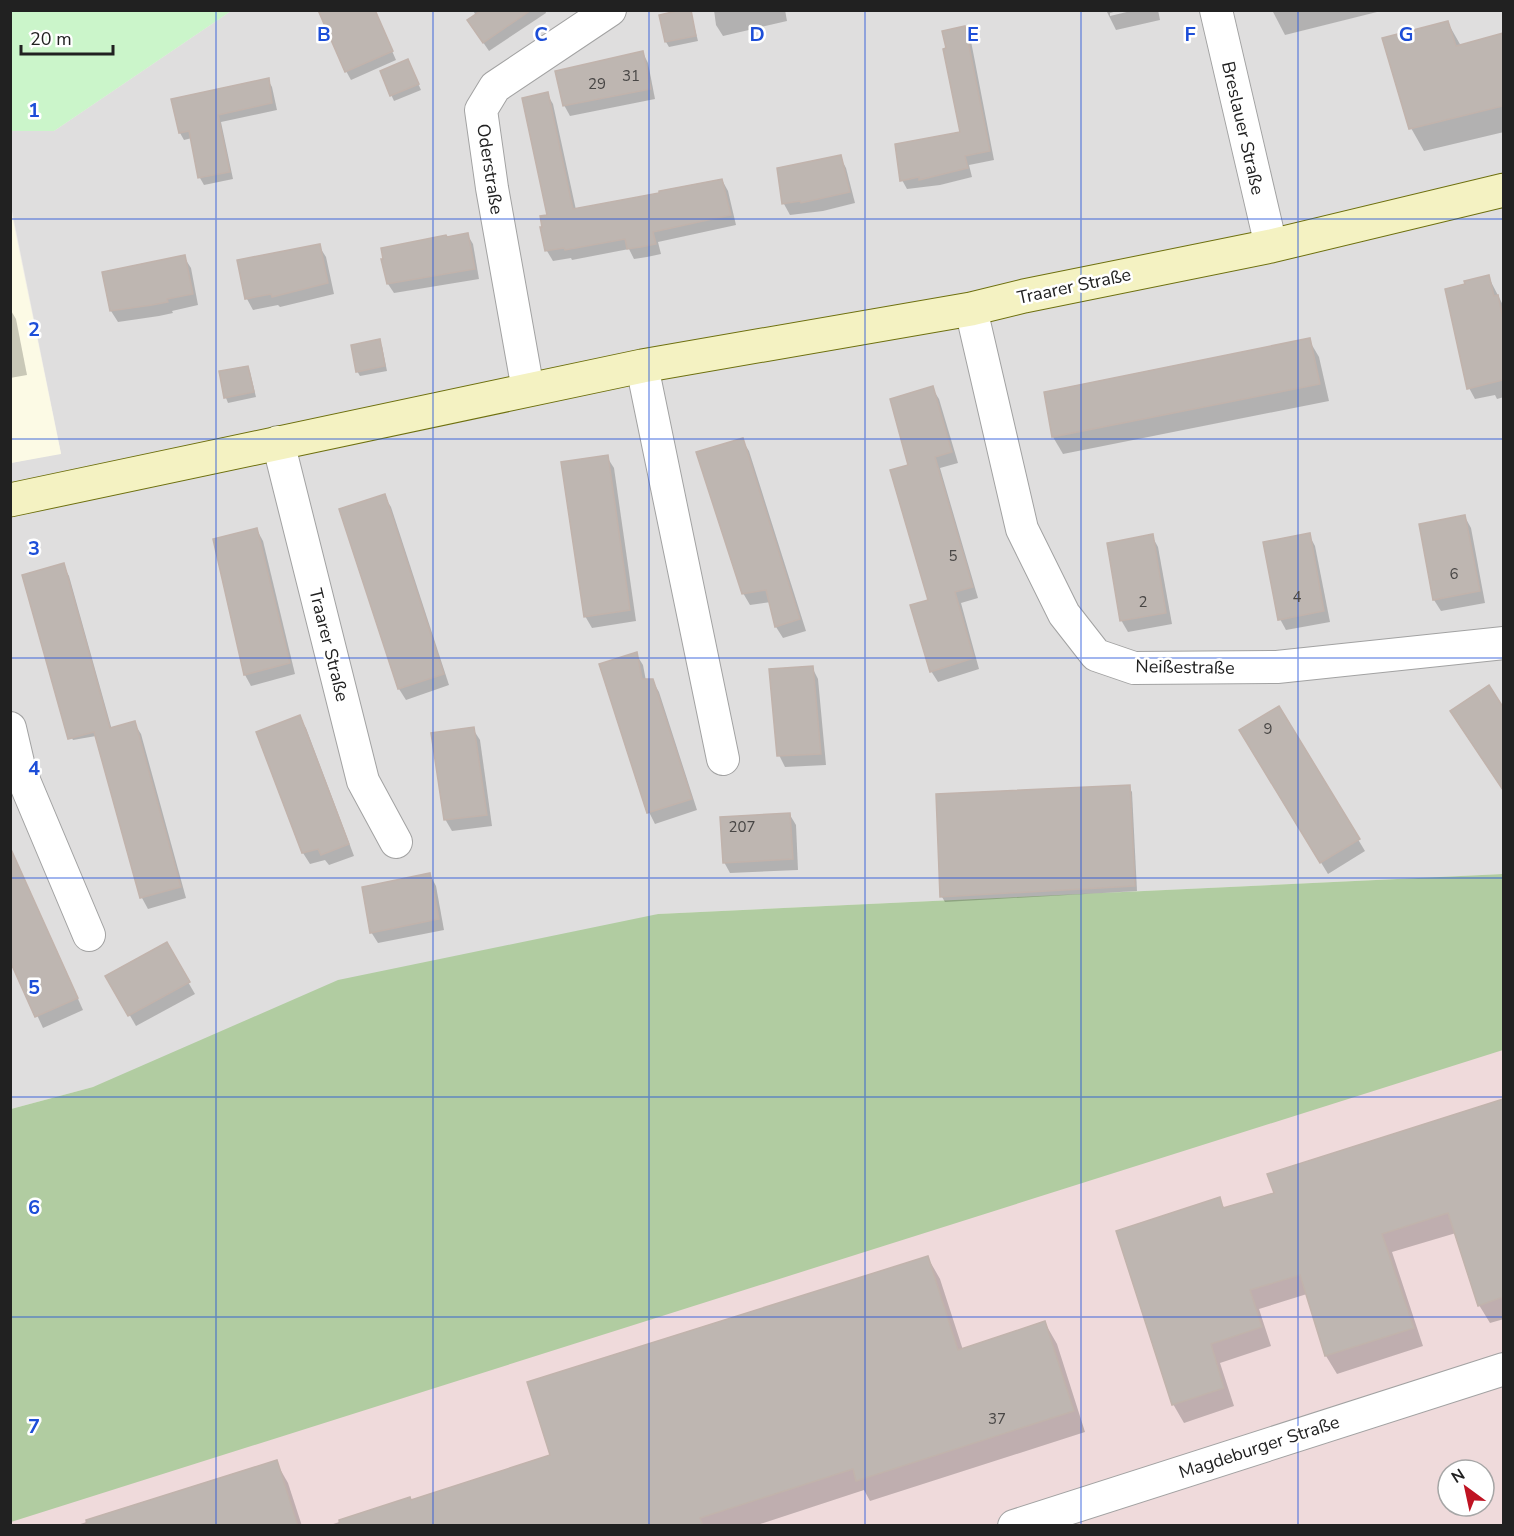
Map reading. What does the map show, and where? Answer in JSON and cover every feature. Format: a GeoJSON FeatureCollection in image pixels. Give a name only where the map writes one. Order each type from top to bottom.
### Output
{"type":"FeatureCollection","features":[{"type":"Feature","properties":{"kind":"street","name":"Oderstraße"},"geometry":{"type":"LineString","coordinates":[[528,390],[492,188],[481,110],[495,87],[610,10]]}},
{"type":"Feature","properties":{"kind":"street","name":"Breslauer Straße"},"geometry":{"type":"LineString","coordinates":[[1216,10],[1271,246]]}},
{"type":"Feature","properties":{"kind":"street","name":"Traarer Straße"},"geometry":{"type":"LineString","coordinates":[[10,500],[642,366],[971,309],[1024,296],[1271,246],[1503,190]]}},
{"type":"Feature","properties":{"kind":"street","name":"Neißestraße"},"geometry":{"type":"LineString","coordinates":[[971,309],[1022,529],[1064,614],[1096,655],[1134,668],[1277,667],[1503,643]]}},
{"type":"Feature","properties":{"kind":"street"},"geometry":{"type":"LineString","coordinates":[[642,366],[723,759]]}},
{"type":"Feature","properties":{"kind":"street","name":"Traarer Straße"},"geometry":{"type":"LineString","coordinates":[[278,442],[363,781],[396,842]]}},
{"type":"Feature","properties":{"kind":"street"},"geometry":{"type":"LineString","coordinates":[[10,728],[20,771],[89,935]]}},
{"type":"Feature","properties":{"kind":"street","name":"Magdeburger Straße"},"geometry":{"type":"LineString","coordinates":[[1014,1526],[1503,1369]]}},
{"type":"Feature","properties":{"kind":"shaded area"},"geometry":{"type":"Polygon","coordinates":[[[231,11],[1503,11],[1503,874],[658,914],[93,1087],[11,1109],[11,463],[61,453],[11,206],[11,131],[54,131],[231,11]]]}},
{"type":"Feature","properties":{"kind":"shaded area"},"geometry":{"type":"Polygon","coordinates":[[[10,206],[61,454],[11,463],[10,463],[10,206]]]}},
{"type":"Feature","properties":{"kind":"shaded area"},"geometry":{"type":"Polygon","coordinates":[[[1503,1049],[1503,1525],[11,1526],[10,1516],[1503,1049]]]}},
{"type":"Feature","properties":{"kind":"green space"},"geometry":{"type":"Polygon","coordinates":[[[11,10],[231,11],[54,131],[11,131],[11,10]]]}},
{"type":"Feature","properties":{"kind":"green space"},"geometry":{"type":"Polygon","coordinates":[[[1503,874],[1503,1050],[11,1522],[11,1109],[93,1087],[338,980],[658,914],[1503,874]]]}},
{"type":"Feature","properties":{"kind":"building"},"geometry":{"type":"Polygon","coordinates":[[[318,10],[375,10],[393,51],[345,72],[318,10]]]}},
{"type":"Feature","properties":{"kind":"building"},"geometry":{"type":"Polygon","coordinates":[[[482,10],[531,10],[483,43],[467,20],[482,10]]]}},
{"type":"Feature","properties":{"kind":"building"},"geometry":{"type":"Polygon","coordinates":[[[691,10],[696,36],[665,42],[659,15],[691,10]]]}},
{"type":"Feature","properties":{"kind":"building"},"geometry":{"type":"Polygon","coordinates":[[[1448,21],[1456,46],[1503,33],[1503,106],[1409,129],[1382,38],[1448,21]]]}},
{"type":"Feature","properties":{"kind":"building"},"geometry":{"type":"Polygon","coordinates":[[[965,26],[990,151],[965,156],[968,168],[919,180],[919,177],[900,181],[895,144],[960,132],[943,49],[946,48],[942,31],[965,26]]]}},
{"type":"Feature","properties":{"kind":"building"},"geometry":{"type":"Polygon","coordinates":[[[643,51],[651,89],[563,106],[555,71],[643,51]]]}},
{"type":"Feature","properties":{"kind":"building"},"geometry":{"type":"Polygon","coordinates":[[[408,59],[419,84],[390,96],[380,71],[408,59]]]}},
{"type":"Feature","properties":{"kind":"building"},"geometry":{"type":"Polygon","coordinates":[[[269,78],[272,103],[218,115],[230,172],[198,178],[189,131],[179,133],[171,99],[269,78]]]}},
{"type":"Feature","properties":{"kind":"building"},"geometry":{"type":"Polygon","coordinates":[[[548,92],[573,209],[722,179],[731,215],[653,232],[656,244],[641,247],[627,249],[625,239],[565,250],[564,248],[545,251],[540,216],[547,215],[522,98],[548,92]]]}},
{"type":"Feature","properties":{"kind":"building"},"geometry":{"type":"Polygon","coordinates":[[[841,155],[850,192],[801,203],[800,201],[782,204],[777,168],[841,155]]]}},
{"type":"Feature","properties":{"kind":"building"},"geometry":{"type":"Polygon","coordinates":[[[468,233],[475,269],[387,284],[381,259],[383,259],[381,248],[468,233]]]}},
{"type":"Feature","properties":{"kind":"building"},"geometry":{"type":"Polygon","coordinates":[[[320,244],[328,283],[272,297],[271,294],[245,299],[237,260],[320,244]]]}},
{"type":"Feature","properties":{"kind":"building"},"geometry":{"type":"Polygon","coordinates":[[[185,255],[193,294],[167,299],[168,302],[110,311],[102,272],[185,255]]]}},
{"type":"Feature","properties":{"kind":"building"},"geometry":{"type":"Polygon","coordinates":[[[1489,275],[1494,296],[1498,295],[1503,318],[1503,380],[1467,389],[1445,289],[1465,284],[1464,281],[1489,275]]]}},
{"type":"Feature","properties":{"kind":"building"},"geometry":{"type":"Polygon","coordinates":[[[1310,338],[1320,384],[1052,437],[1044,392],[1310,338]]]}},
{"type":"Feature","properties":{"kind":"building"},"geometry":{"type":"Polygon","coordinates":[[[380,339],[385,366],[356,372],[351,345],[380,339]]]}},
{"type":"Feature","properties":{"kind":"building"},"geometry":{"type":"Polygon","coordinates":[[[248,366],[254,392],[224,398],[219,371],[248,366]]]}},
{"type":"Feature","properties":{"kind":"building"},"geometry":{"type":"Polygon","coordinates":[[[933,386],[952,452],[935,457],[973,587],[955,592],[974,658],[930,672],[910,605],[928,600],[890,470],[908,465],[890,399],[933,386]]]}},
{"type":"Feature","properties":{"kind":"building"},"geometry":{"type":"Polygon","coordinates":[[[743,438],[800,619],[775,627],[766,590],[742,594],[696,452],[743,438]]]}},
{"type":"Feature","properties":{"kind":"building"},"geometry":{"type":"Polygon","coordinates":[[[608,455],[630,610],[584,617],[561,462],[608,455]]]}},
{"type":"Feature","properties":{"kind":"building"},"geometry":{"type":"Polygon","coordinates":[[[385,494],[444,674],[398,689],[339,509],[385,494]]]}},
{"type":"Feature","properties":{"kind":"building"},"geometry":{"type":"Polygon","coordinates":[[[1465,515],[1480,591],[1433,600],[1419,524],[1465,515]]]}},
{"type":"Feature","properties":{"kind":"building"},"geometry":{"type":"Polygon","coordinates":[[[257,528],[290,663],[244,675],[213,539],[257,528]]]}},
{"type":"Feature","properties":{"kind":"building"},"geometry":{"type":"Polygon","coordinates":[[[1310,533],[1324,611],[1278,620],[1263,542],[1310,533]]]}},
{"type":"Feature","properties":{"kind":"building"},"geometry":{"type":"Polygon","coordinates":[[[1153,534],[1166,613],[1120,621],[1107,543],[1153,534]]]}},
{"type":"Feature","properties":{"kind":"building"},"geometry":{"type":"Polygon","coordinates":[[[64,563],[110,728],[135,721],[181,887],[140,898],[94,732],[68,739],[22,575],[64,563]]]}},
{"type":"Feature","properties":{"kind":"building"},"geometry":{"type":"Polygon","coordinates":[[[637,652],[642,679],[653,679],[692,799],[647,813],[599,664],[637,652]]]}},
{"type":"Feature","properties":{"kind":"building"},"geometry":{"type":"Polygon","coordinates":[[[813,666],[821,754],[777,756],[769,669],[813,666]]]}},
{"type":"Feature","properties":{"kind":"building"},"geometry":{"type":"Polygon","coordinates":[[[1489,685],[1503,707],[1503,790],[1450,711],[1489,685]]]}},
{"type":"Feature","properties":{"kind":"building"},"geometry":{"type":"Polygon","coordinates":[[[1279,706],[1360,839],[1320,863],[1239,730],[1279,706]]]}},
{"type":"Feature","properties":{"kind":"building"},"geometry":{"type":"Polygon","coordinates":[[[300,715],[349,844],[321,855],[318,849],[302,853],[256,732],[300,715]]]}},
{"type":"Feature","properties":{"kind":"building"},"geometry":{"type":"Polygon","coordinates":[[[474,727],[487,815],[444,820],[431,733],[474,727]]]}},
{"type":"Feature","properties":{"kind":"building"},"geometry":{"type":"Polygon","coordinates":[[[1130,785],[1135,886],[940,897],[936,794],[1130,785]]]}},
{"type":"Feature","properties":{"kind":"building"},"geometry":{"type":"Polygon","coordinates":[[[790,813],[793,859],[723,863],[720,817],[790,813]]]}},
{"type":"Feature","properties":{"kind":"building"},"geometry":{"type":"Polygon","coordinates":[[[10,847],[78,998],[35,1017],[10,961],[10,847]]]}},
{"type":"Feature","properties":{"kind":"building"},"geometry":{"type":"Polygon","coordinates":[[[430,873],[439,919],[370,933],[362,887],[430,873]]]}},
{"type":"Feature","properties":{"kind":"building"},"geometry":{"type":"Polygon","coordinates":[[[167,942],[190,982],[128,1016],[105,976],[167,942]]]}},
{"type":"Feature","properties":{"kind":"building"},"geometry":{"type":"Polygon","coordinates":[[[1503,1099],[1503,1297],[1478,1306],[1448,1213],[1382,1234],[1414,1328],[1325,1356],[1300,1275],[1250,1290],[1262,1327],[1211,1344],[1224,1388],[1172,1405],[1116,1231],[1220,1197],[1223,1208],[1274,1193],[1267,1174],[1503,1099]]]}},
{"type":"Feature","properties":{"kind":"building"},"geometry":{"type":"Polygon","coordinates":[[[928,1256],[958,1350],[1045,1321],[1074,1411],[856,1481],[853,1469],[700,1518],[703,1526],[340,1526],[339,1520],[410,1497],[411,1500],[550,1455],[527,1382],[928,1256]]]}},
{"type":"Feature","properties":{"kind":"building"},"geometry":{"type":"Polygon","coordinates":[[[277,1460],[298,1526],[87,1526],[86,1520],[277,1460]]]}}]}
